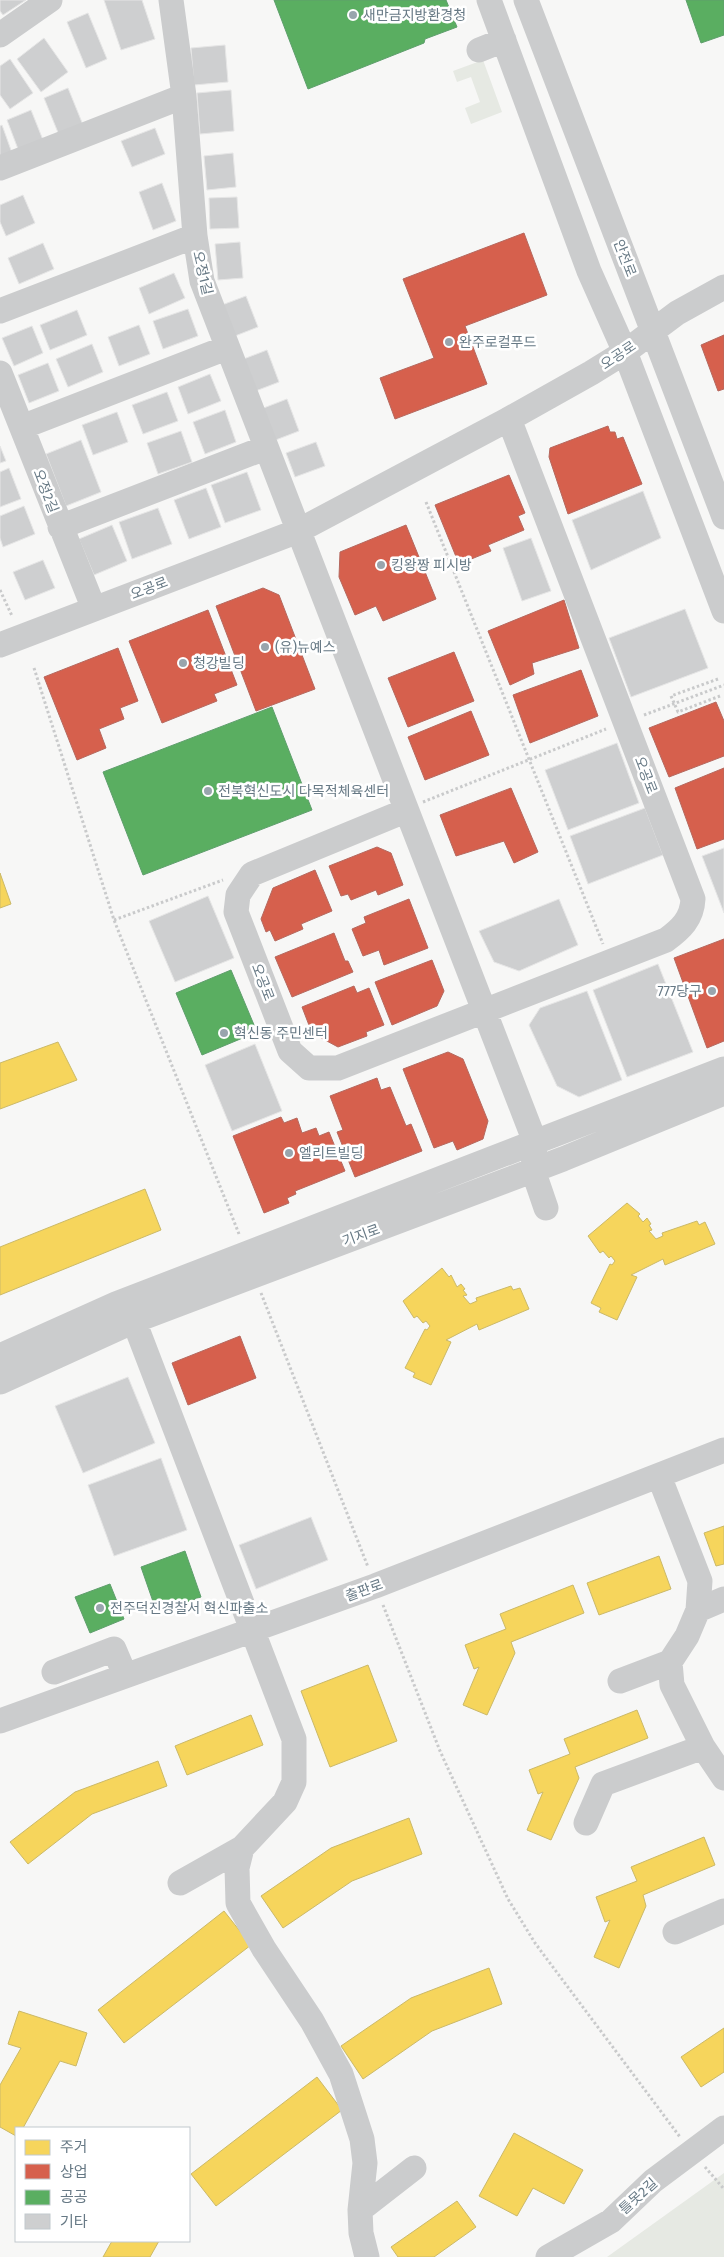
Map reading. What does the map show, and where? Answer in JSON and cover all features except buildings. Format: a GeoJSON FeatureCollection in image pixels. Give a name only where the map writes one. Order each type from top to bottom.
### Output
{"type":"FeatureCollection","features":[{"type":"Feature","properties":{"kind":"street"},"geometry":{"type":"LineString","coordinates":[[0,35],[50,0]]}},
{"type":"Feature","properties":{"kind":"street","name":"오정1길"},"geometry":{"type":"LineString","coordinates":[[171,0],[184,96],[195,236],[202,281],[226,348],[298,532]]}},
{"type":"Feature","properties":{"kind":"street"},"geometry":{"type":"LineString","coordinates":[[489,0],[589,271],[625,352],[724,611]]}},
{"type":"Feature","properties":{"kind":"street","name":"안전로"},"geometry":{"type":"LineString","coordinates":[[526,0],[724,517]]}},
{"type":"Feature","properties":{"kind":"street"},"geometry":{"type":"LineString","coordinates":[[479,50],[504,40]]}},
{"type":"Feature","properties":{"kind":"street"},"geometry":{"type":"LineString","coordinates":[[0,168],[184,96]]}},
{"type":"Feature","properties":{"kind":"street"},"geometry":{"type":"LineString","coordinates":[[0,311],[195,236]]}},
{"type":"Feature","properties":{"kind":"street","name":"오공로"},"geometry":{"type":"LineString","coordinates":[[0,645],[298,532],[509,419],[625,352],[677,313],[724,287]]}},
{"type":"Feature","properties":{"kind":"street"},"geometry":{"type":"LineString","coordinates":[[22,427],[226,348]]}},
{"type":"Feature","properties":{"kind":"street","name":"오정2길"},"geometry":{"type":"LineString","coordinates":[[0,373],[94,609]]}},
{"type":"Feature","properties":{"kind":"street","name":"오공로"},"geometry":{"type":"LineString","coordinates":[[414,806],[252,874],[238,895],[236,912],[290,1051],[309,1068],[338,1068],[666,940],[685,926],[692,908],[693,899],[509,419]]}},
{"type":"Feature","properties":{"kind":"street"},"geometry":{"type":"LineString","coordinates":[[60,527],[265,448]]}},
{"type":"Feature","properties":{"kind":"street"},"geometry":{"type":"LineString","coordinates":[[298,532],[414,806],[482,1012],[535,1142],[533,1170],[546,1208]]}},
{"type":"Feature","properties":{"kind":"street","name":"기지로"},"geometry":{"type":"LineString","coordinates":[[0,1356],[116,1304],[724,1069]]}},
{"type":"Feature","properties":{"kind":"street","name":"기지로"},"geometry":{"type":"LineString","coordinates":[[0,1382],[134,1321],[533,1170],[724,1093]]}},
{"type":"Feature","properties":{"kind":"street"},"geometry":{"type":"LineString","coordinates":[[134,1321],[251,1631],[294,1739],[294,1782],[285,1802],[242,1848],[180,1884]]}},
{"type":"Feature","properties":{"kind":"street","name":"출판로"},"geometry":{"type":"LineString","coordinates":[[2,1715],[125,1675],[376,1586],[724,1450]]}},
{"type":"Feature","properties":{"kind":"street"},"geometry":{"type":"LineString","coordinates":[[620,1681],[670,1662],[687,1636],[698,1610],[700,1581],[659,1476]]}},
{"type":"Feature","properties":{"kind":"street"},"geometry":{"type":"LineString","coordinates":[[698,1610],[724,1599]]}},
{"type":"Feature","properties":{"kind":"street"},"geometry":{"type":"LineString","coordinates":[[54,1672],[114,1649],[125,1675]]}},
{"type":"Feature","properties":{"kind":"street"},"geometry":{"type":"LineString","coordinates":[[670,1662],[672,1685],[703,1747],[724,1778]]}},
{"type":"Feature","properties":{"kind":"street"},"geometry":{"type":"LineString","coordinates":[[586,1823],[603,1784],[703,1747]]}},
{"type":"Feature","properties":{"kind":"street"},"geometry":{"type":"LineString","coordinates":[[242,1848],[237,1868],[238,1903],[264,1949],[312,2021],[341,2074],[362,2139],[365,2163],[360,2210],[361,2233],[367,2257]]}},
{"type":"Feature","properties":{"kind":"street"},"geometry":{"type":"LineString","coordinates":[[675,1932],[724,1911]]}},
{"type":"Feature","properties":{"kind":"street","name":"틀못2길"},"geometry":{"type":"LineString","coordinates":[[548,2257],[611,2220],[653,2181],[724,2128]]}},
{"type":"Feature","properties":{"kind":"street"},"geometry":{"type":"LineString","coordinates":[[360,2210],[414,2168]]}},
{"type":"Feature","properties":{"kind":"path"},"geometry":{"type":"LineString","coordinates":[[426,502],[605,949]]}},
{"type":"Feature","properties":{"kind":"path"},"geometry":{"type":"LineString","coordinates":[[0,590],[12,616]]}},
{"type":"Feature","properties":{"kind":"path"},"geometry":{"type":"LineString","coordinates":[[34,668],[114,920],[240,1237]]}},
{"type":"Feature","properties":{"kind":"path"},"geometry":{"type":"LineString","coordinates":[[718,679],[671,696],[678,712],[720,696]]}},
{"type":"Feature","properties":{"kind":"path"},"geometry":{"type":"LineString","coordinates":[[414,806],[724,685]]}},
{"type":"Feature","properties":{"kind":"path"},"geometry":{"type":"LineString","coordinates":[[114,920],[225,879]]}},
{"type":"Feature","properties":{"kind":"path"},"geometry":{"type":"LineString","coordinates":[[260,1292],[440,1751],[508,1899],[535,1943],[691,2151],[724,2189]]}},
{"type":"Feature","properties":{"kind":"shaded area"},"geometry":{"type":"Polygon","coordinates":[[[483,60],[502,112],[471,124],[465,108],[480,102],[471,77],[457,82],[453,71],[483,60]]]}},
{"type":"Feature","properties":{"kind":"shaded area"},"geometry":{"type":"Polygon","coordinates":[[[724,2173],[724,2257],[607,2257],[724,2173]]]}},
{"type":"Feature","properties":{"kind":"place","name":"새만금지방환경청"},"geometry":{"type":"Point","coordinates":[353,15]}},
{"type":"Feature","properties":{"kind":"place","name":"완주로컬푸드"},"geometry":{"type":"Point","coordinates":[449,342]}},
{"type":"Feature","properties":{"kind":"place","name":"킹왕짱 피시방"},"geometry":{"type":"Point","coordinates":[381,565]}},
{"type":"Feature","properties":{"kind":"place","name":"(유)뉴예스"},"geometry":{"type":"Point","coordinates":[265,647]}},
{"type":"Feature","properties":{"kind":"place","name":"청강빌딩"},"geometry":{"type":"Point","coordinates":[183,663]}},
{"type":"Feature","properties":{"kind":"place","name":"전북혁신도시 다목적체육센터"},"geometry":{"type":"Point","coordinates":[208,791]}},
{"type":"Feature","properties":{"kind":"place","name":"777당구"},"geometry":{"type":"Point","coordinates":[712,991]}},
{"type":"Feature","properties":{"kind":"place","name":"혁신동 주민센터"},"geometry":{"type":"Point","coordinates":[224,1033]}},
{"type":"Feature","properties":{"kind":"place","name":"엘리트빌딩"},"geometry":{"type":"Point","coordinates":[289,1153]}},
{"type":"Feature","properties":{"kind":"place","name":"전주덕진경찰서 혁신파출소"},"geometry":{"type":"Point","coordinates":[100,1608]}}]}
